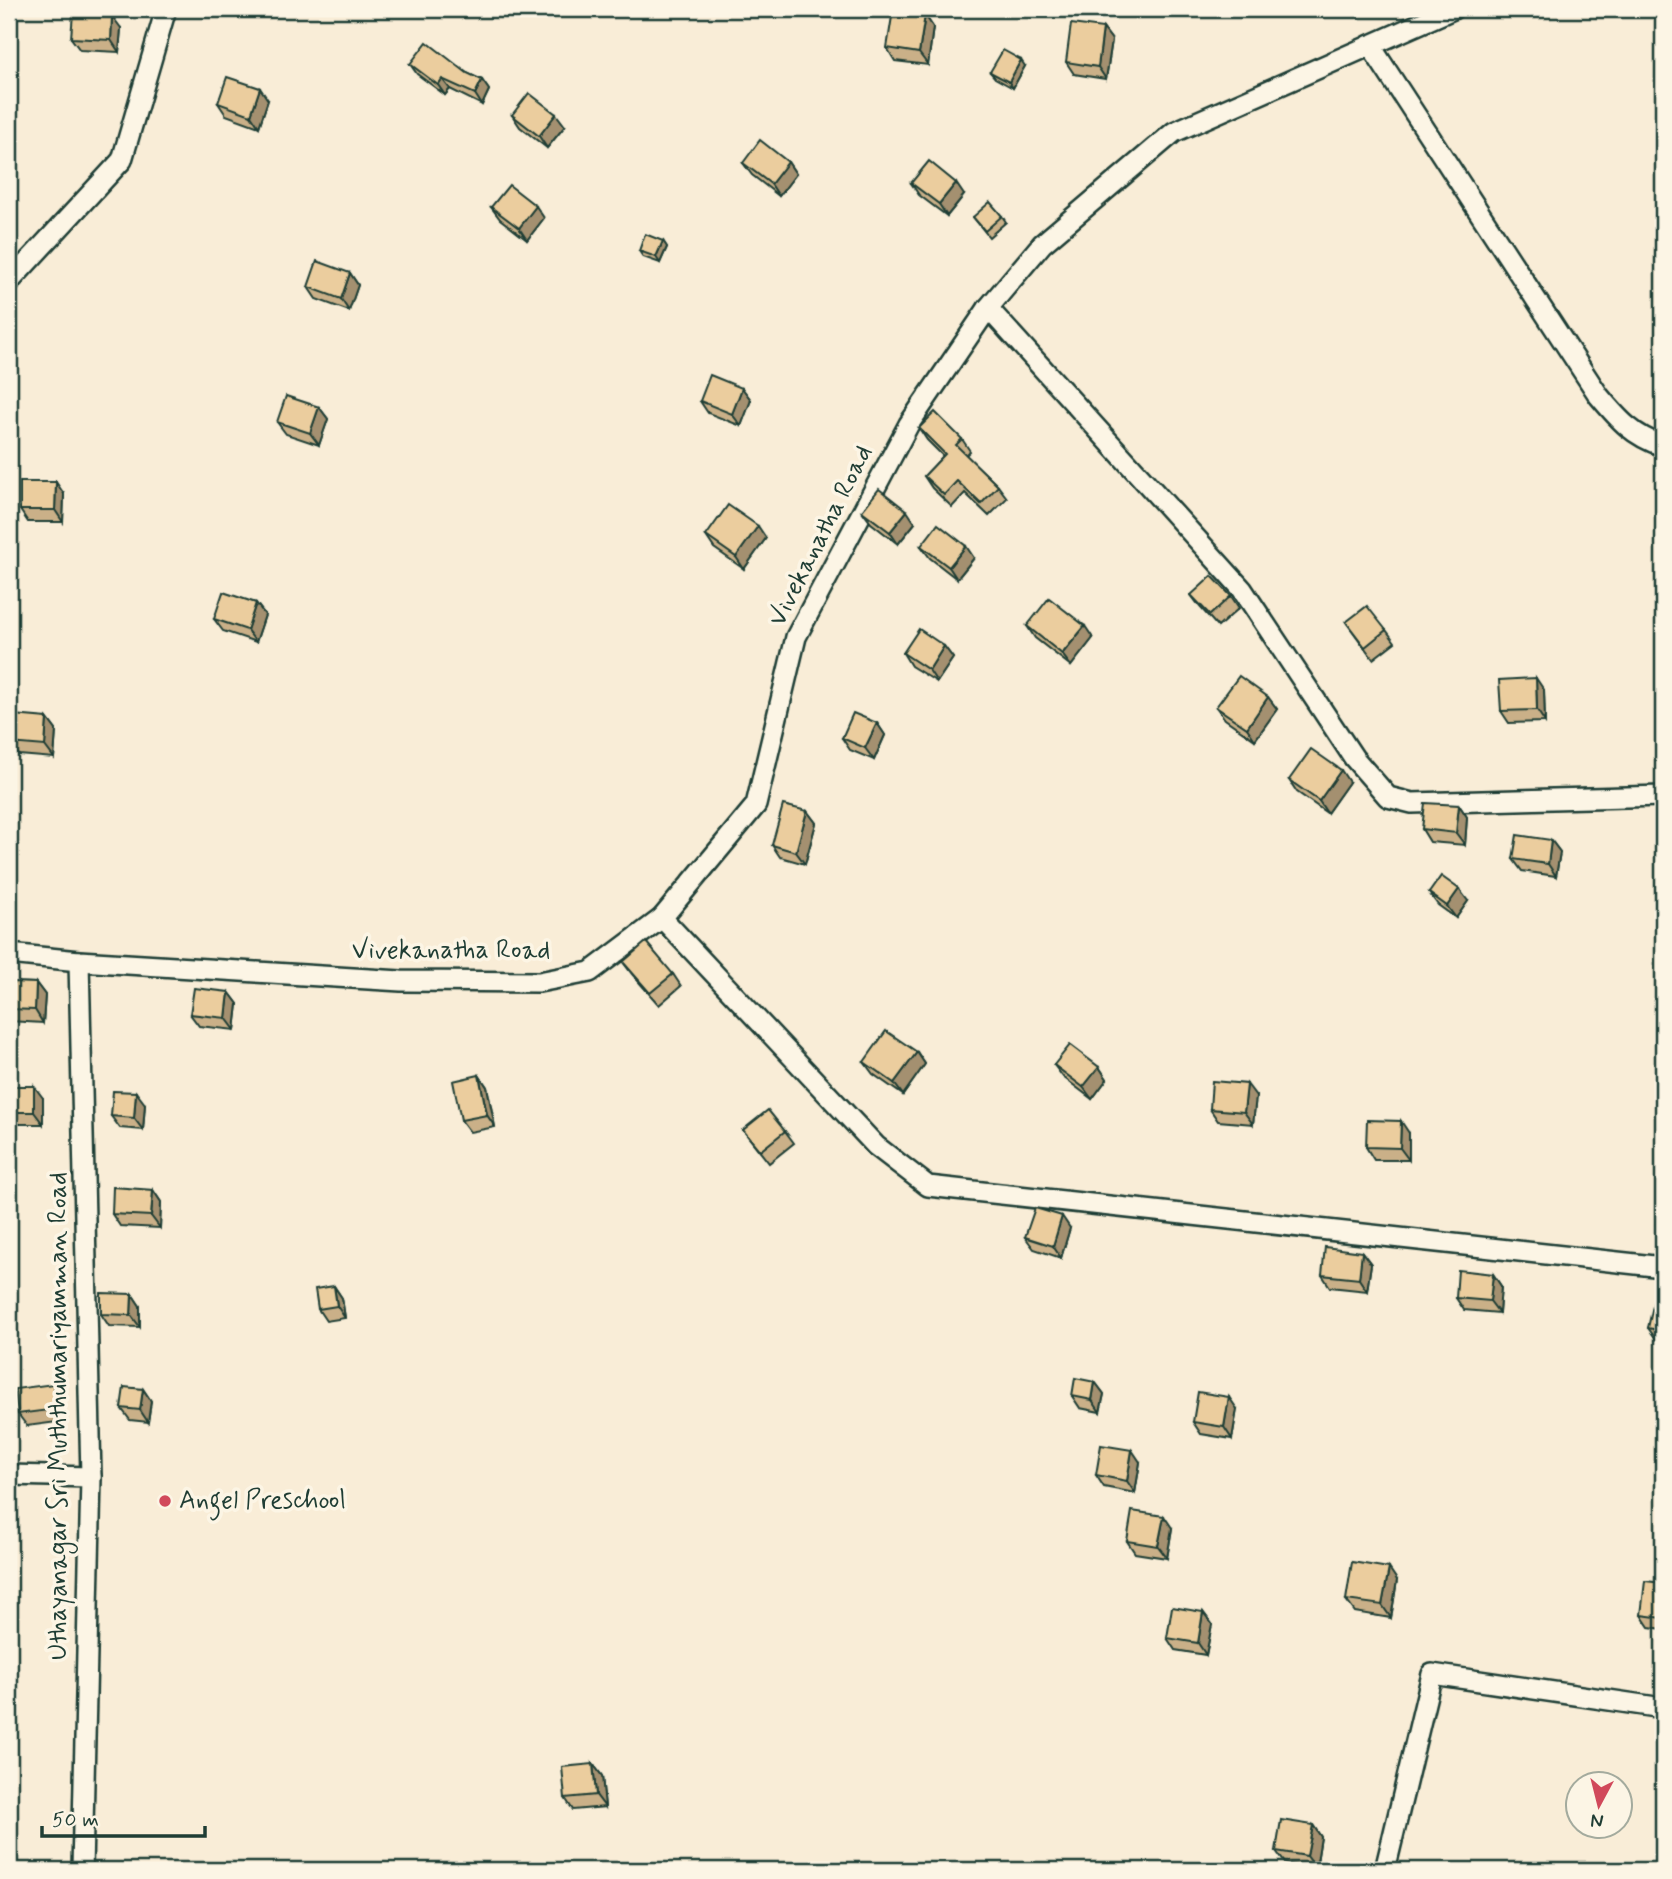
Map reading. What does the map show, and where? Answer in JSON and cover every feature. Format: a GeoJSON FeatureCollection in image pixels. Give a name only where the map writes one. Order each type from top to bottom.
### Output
{"type":"FeatureCollection","features":[{"type":"Feature","properties":{"kind":"street"},"geometry":{"type":"LineString","coordinates":[[9,284],[122,160],[166,9]]}},
{"type":"Feature","properties":{"kind":"street","name":"Vivekanatha Road"},"geometry":{"type":"LineString","coordinates":[[9,954],[79,961],[401,981],[540,982],[590,972],[662,918],[756,805],[796,637],[909,424],[988,308],[1042,244],[1174,132],[1453,9]]}},
{"type":"Feature","properties":{"kind":"street"},"geometry":{"type":"LineString","coordinates":[[1370,45],[1599,396],[1624,426],[1648,442],[1663,446]]}},
{"type":"Feature","properties":{"kind":"street"},"geometry":{"type":"LineString","coordinates":[[988,308],[1242,589],[1354,758],[1388,797],[1412,803],[1663,796]]}},
{"type":"Feature","properties":{"kind":"street"},"geometry":{"type":"LineString","coordinates":[[662,918],[876,1146],[928,1186],[1663,1267]]}},
{"type":"Feature","properties":{"kind":"street","name":"Uthayanagar Sri Muththumariyamman Road"},"geometry":{"type":"LineString","coordinates":[[79,961],[91,1477],[82,1870]]}},
{"type":"Feature","properties":{"kind":"street"},"geometry":{"type":"LineString","coordinates":[[9,1475],[91,1477]]}},
{"type":"Feature","properties":{"kind":"street"},"geometry":{"type":"LineString","coordinates":[[1385,1870],[1432,1674],[1663,1708]]}},
{"type":"Feature","properties":{"kind":"building"},"geometry":{"type":"Polygon","coordinates":[[[893,10],[925,15],[919,53],[887,48],[893,10]]]}},
{"type":"Feature","properties":{"kind":"building"},"geometry":{"type":"Polygon","coordinates":[[[73,13],[112,16],[111,40],[71,38],[73,13]]]}},
{"type":"Feature","properties":{"kind":"building"},"geometry":{"type":"Polygon","coordinates":[[[1071,24],[1103,28],[1098,67],[1066,62],[1071,24]]]}},
{"type":"Feature","properties":{"kind":"building"},"geometry":{"type":"Polygon","coordinates":[[[427,42],[467,73],[482,80],[475,94],[442,79],[438,85],[410,64],[427,42]]]}},
{"type":"Feature","properties":{"kind":"building"},"geometry":{"type":"Polygon","coordinates":[[[1003,50],[1021,60],[1009,82],[990,72],[1003,50]]]}},
{"type":"Feature","properties":{"kind":"building"},"geometry":{"type":"Polygon","coordinates":[[[227,77],[260,88],[251,115],[218,103],[227,77]]]}},
{"type":"Feature","properties":{"kind":"building"},"geometry":{"type":"Polygon","coordinates":[[[529,93],[556,114],[539,136],[512,115],[529,93]]]}},
{"type":"Feature","properties":{"kind":"building"},"geometry":{"type":"Polygon","coordinates":[[[760,140],[788,162],[771,184],[743,163],[760,140]]]}},
{"type":"Feature","properties":{"kind":"building"},"geometry":{"type":"Polygon","coordinates":[[[929,161],[956,183],[939,204],[911,183],[929,161]]]}},
{"type":"Feature","properties":{"kind":"building"},"geometry":{"type":"Polygon","coordinates":[[[509,185],[536,206],[519,228],[491,207],[509,185]]]}},
{"type":"Feature","properties":{"kind":"building"},"geometry":{"type":"Polygon","coordinates":[[[990,202],[1002,216],[985,231],[973,217],[990,202]]]}},
{"type":"Feature","properties":{"kind":"building"},"geometry":{"type":"Polygon","coordinates":[[[645,234],[663,241],[656,257],[639,251],[645,234]]]}},
{"type":"Feature","properties":{"kind":"building"},"geometry":{"type":"Polygon","coordinates":[[[317,261],[350,273],[341,299],[308,287],[317,261]]]}},
{"type":"Feature","properties":{"kind":"building"},"geometry":{"type":"Polygon","coordinates":[[[710,375],[742,388],[732,414],[700,401],[710,375]]]}},
{"type":"Feature","properties":{"kind":"building"},"geometry":{"type":"Polygon","coordinates":[[[286,396],[319,407],[310,433],[277,422],[286,396]]]}},
{"type":"Feature","properties":{"kind":"building"},"geometry":{"type":"Polygon","coordinates":[[[935,412],[962,439],[956,445],[998,486],[981,504],[957,481],[944,495],[924,476],[945,454],[919,428],[935,412]]]}},
{"type":"Feature","properties":{"kind":"building"},"geometry":{"type":"Polygon","coordinates":[[[20,482],[56,482],[55,510],[20,510],[20,482]]]}},
{"type":"Feature","properties":{"kind":"building"},"geometry":{"type":"Polygon","coordinates":[[[879,489],[907,511],[890,532],[862,511],[879,489]]]}},
{"type":"Feature","properties":{"kind":"building"},"geometry":{"type":"Polygon","coordinates":[[[728,505],[758,526],[736,557],[706,536],[728,505]]]}},
{"type":"Feature","properties":{"kind":"building"},"geometry":{"type":"Polygon","coordinates":[[[938,524],[966,546],[949,567],[921,546],[938,524]]]}},
{"type":"Feature","properties":{"kind":"building"},"geometry":{"type":"Polygon","coordinates":[[[1212,576],[1231,596],[1210,615],[1191,595],[1212,576]]]}},
{"type":"Feature","properties":{"kind":"building"},"geometry":{"type":"Polygon","coordinates":[[[223,592],[256,603],[247,630],[214,619],[223,592]]]}},
{"type":"Feature","properties":{"kind":"building"},"geometry":{"type":"Polygon","coordinates":[[[1049,598],[1085,626],[1062,654],[1027,626],[1049,598]]]}},
{"type":"Feature","properties":{"kind":"building"},"geometry":{"type":"Polygon","coordinates":[[[1367,606],[1386,630],[1365,647],[1346,622],[1367,606]]]}},
{"type":"Feature","properties":{"kind":"building"},"geometry":{"type":"Polygon","coordinates":[[[919,629],[944,646],[929,670],[903,653],[919,629]]]}},
{"type":"Feature","properties":{"kind":"building"},"geometry":{"type":"Polygon","coordinates":[[[1239,676],[1268,697],[1247,728],[1216,707],[1239,676]]]}},
{"type":"Feature","properties":{"kind":"building"},"geometry":{"type":"Polygon","coordinates":[[[1536,678],[1537,710],[1501,711],[1499,680],[1536,678]]]}},
{"type":"Feature","properties":{"kind":"building"},"geometry":{"type":"Polygon","coordinates":[[[853,713],[877,723],[865,748],[842,738],[853,713]]]}},
{"type":"Feature","properties":{"kind":"building"},"geometry":{"type":"Polygon","coordinates":[[[13,715],[47,718],[45,746],[10,743],[13,715]]]}},
{"type":"Feature","properties":{"kind":"building"},"geometry":{"type":"Polygon","coordinates":[[[1311,749],[1341,770],[1319,801],[1289,780],[1311,749]]]}},
{"type":"Feature","properties":{"kind":"building"},"geometry":{"type":"Polygon","coordinates":[[[1425,803],[1459,805],[1456,833],[1422,829],[1425,803]]]}},
{"type":"Feature","properties":{"kind":"building"},"geometry":{"type":"Polygon","coordinates":[[[783,805],[807,811],[796,852],[772,845],[783,805]]]}},
{"type":"Feature","properties":{"kind":"building"},"geometry":{"type":"Polygon","coordinates":[[[1517,835],[1551,840],[1548,864],[1513,859],[1517,835]]]}},
{"type":"Feature","properties":{"kind":"building"},"geometry":{"type":"Polygon","coordinates":[[[1441,876],[1459,889],[1447,906],[1429,893],[1441,876]]]}},
{"type":"Feature","properties":{"kind":"building"},"geometry":{"type":"Polygon","coordinates":[[[646,942],[673,974],[650,993],[623,962],[646,942]]]}},
{"type":"Feature","properties":{"kind":"building"},"geometry":{"type":"Polygon","coordinates":[[[9,982],[36,983],[35,1010],[9,1009],[9,982]]]}},
{"type":"Feature","properties":{"kind":"building"},"geometry":{"type":"Polygon","coordinates":[[[194,988],[229,992],[226,1018],[190,1014],[194,988]]]}},
{"type":"Feature","properties":{"kind":"building"},"geometry":{"type":"Polygon","coordinates":[[[886,1031],[917,1052],[894,1083],[864,1062],[886,1031]]]}},
{"type":"Feature","properties":{"kind":"building"},"geometry":{"type":"Polygon","coordinates":[[[1070,1045],[1099,1067],[1083,1087],[1054,1065],[1070,1045]]]}},
{"type":"Feature","properties":{"kind":"building"},"geometry":{"type":"Polygon","coordinates":[[[479,1075],[487,1115],[461,1120],[453,1081],[479,1075]]]}},
{"type":"Feature","properties":{"kind":"building"},"geometry":{"type":"Polygon","coordinates":[[[1212,1081],[1247,1084],[1244,1112],[1210,1109],[1212,1081]]]}},
{"type":"Feature","properties":{"kind":"building"},"geometry":{"type":"Polygon","coordinates":[[[9,1086],[34,1086],[34,1112],[9,1112],[9,1086]]]}},
{"type":"Feature","properties":{"kind":"building"},"geometry":{"type":"Polygon","coordinates":[[[113,1091],[136,1092],[134,1118],[111,1116],[113,1091]]]}},
{"type":"Feature","properties":{"kind":"building"},"geometry":{"type":"Polygon","coordinates":[[[768,1110],[785,1131],[760,1151],[743,1130],[768,1110]]]}},
{"type":"Feature","properties":{"kind":"building"},"geometry":{"type":"Polygon","coordinates":[[[1367,1120],[1401,1121],[1400,1148],[1366,1147],[1367,1120]]]}},
{"type":"Feature","properties":{"kind":"building"},"geometry":{"type":"Polygon","coordinates":[[[113,1187],[153,1190],[151,1216],[112,1214],[113,1187]]]}},
{"type":"Feature","properties":{"kind":"building"},"geometry":{"type":"Polygon","coordinates":[[[1660,1199],[1663,1200],[1663,1225],[1656,1224],[1660,1199]]]}},
{"type":"Feature","properties":{"kind":"building"},"geometry":{"type":"Polygon","coordinates":[[[1035,1208],[1062,1216],[1053,1246],[1025,1237],[1035,1208]]]}},
{"type":"Feature","properties":{"kind":"building"},"geometry":{"type":"Polygon","coordinates":[[[1325,1247],[1362,1252],[1359,1279],[1322,1275],[1325,1247]]]}},
{"type":"Feature","properties":{"kind":"building"},"geometry":{"type":"Polygon","coordinates":[[[1458,1270],[1493,1274],[1490,1301],[1456,1298],[1458,1270]]]}},
{"type":"Feature","properties":{"kind":"building"},"geometry":{"type":"Polygon","coordinates":[[[334,1286],[337,1306],[318,1309],[315,1289],[334,1286]]]}},
{"type":"Feature","properties":{"kind":"building"},"geometry":{"type":"Polygon","coordinates":[[[101,1293],[132,1294],[131,1315],[101,1314],[101,1293]]]}},
{"type":"Feature","properties":{"kind":"building"},"geometry":{"type":"Polygon","coordinates":[[[1654,1301],[1663,1302],[1663,1331],[1648,1328],[1654,1301]]]}},
{"type":"Feature","properties":{"kind":"building"},"geometry":{"type":"Polygon","coordinates":[[[1075,1378],[1095,1382],[1092,1400],[1072,1396],[1075,1378]]]}},
{"type":"Feature","properties":{"kind":"building"},"geometry":{"type":"Polygon","coordinates":[[[53,1384],[57,1409],[18,1414],[15,1389],[53,1384]]]}},
{"type":"Feature","properties":{"kind":"building"},"geometry":{"type":"Polygon","coordinates":[[[124,1387],[143,1389],[140,1410],[121,1408],[124,1387]]]}},
{"type":"Feature","properties":{"kind":"building"},"geometry":{"type":"Polygon","coordinates":[[[1198,1392],[1229,1397],[1224,1427],[1193,1422],[1198,1392]]]}},
{"type":"Feature","properties":{"kind":"building"},"geometry":{"type":"Polygon","coordinates":[[[1101,1445],[1132,1450],[1127,1481],[1096,1475],[1101,1445]]]}},
{"type":"Feature","properties":{"kind":"building"},"geometry":{"type":"Polygon","coordinates":[[[1132,1511],[1164,1516],[1158,1546],[1127,1541],[1132,1511]]]}},
{"type":"Feature","properties":{"kind":"building"},"geometry":{"type":"Polygon","coordinates":[[[1352,1562],[1389,1568],[1382,1605],[1346,1600],[1352,1562]]]}},
{"type":"Feature","properties":{"kind":"building"},"geometry":{"type":"Polygon","coordinates":[[[1645,1581],[1663,1583],[1663,1618],[1641,1615],[1645,1581]]]}},
{"type":"Feature","properties":{"kind":"building"},"geometry":{"type":"Polygon","coordinates":[[[1172,1607],[1203,1612],[1198,1643],[1167,1638],[1172,1607]]]}},
{"type":"Feature","properties":{"kind":"building"},"geometry":{"type":"Polygon","coordinates":[[[593,1764],[596,1795],[565,1798],[562,1767],[593,1764]]]}},
{"type":"Feature","properties":{"kind":"building"},"geometry":{"type":"Polygon","coordinates":[[[1281,1820],[1313,1825],[1307,1856],[1276,1851],[1281,1820]]]}},
{"type":"Feature","properties":{"kind":"place","name":"Angel Preschool"},"geometry":{"type":"Point","coordinates":[165,1501]}}]}
